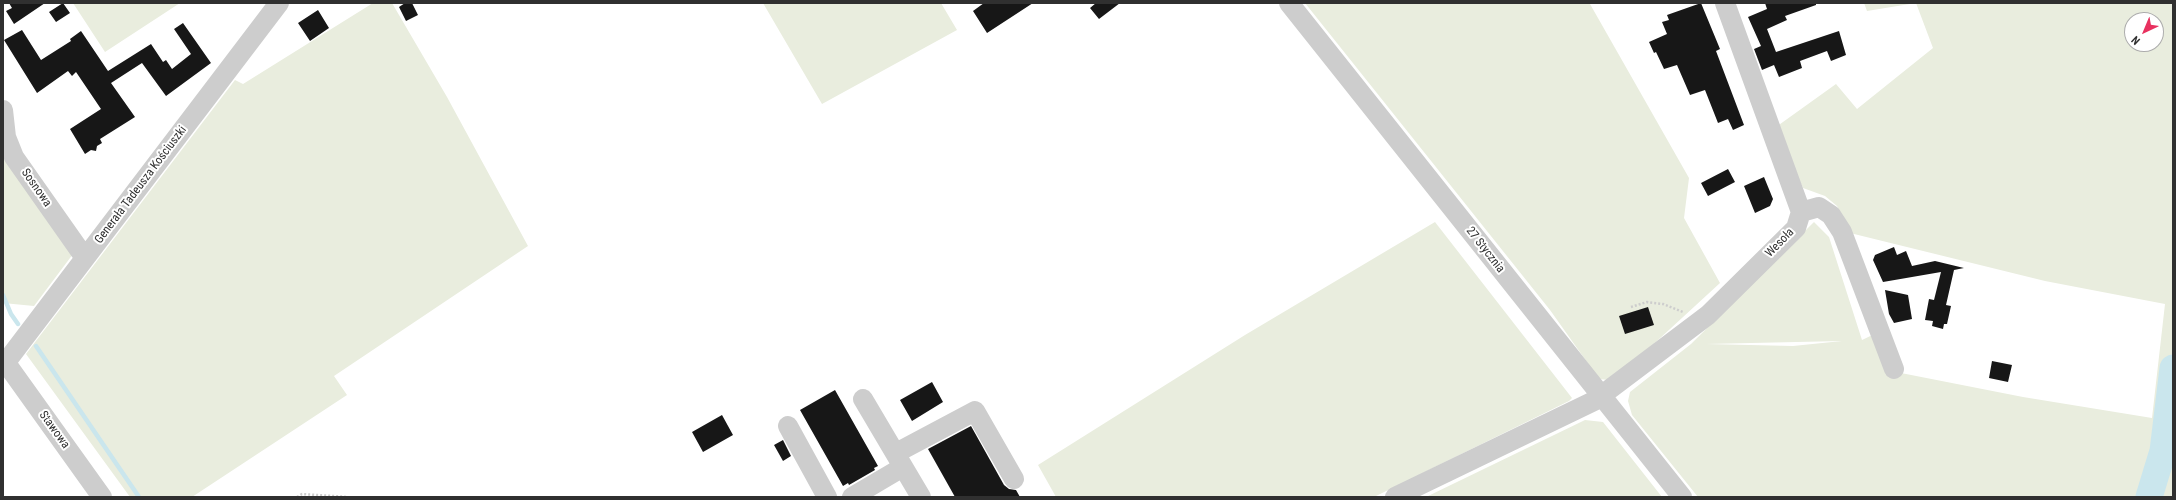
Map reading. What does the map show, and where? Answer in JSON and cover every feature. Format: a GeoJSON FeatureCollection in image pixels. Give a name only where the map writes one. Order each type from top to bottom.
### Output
{"type":"FeatureCollection","features":[{"type":"Feature","properties":{"kind":"street","name":"Generała Tadeusza Kościuszki"},"geometry":{"type":"LineString","coordinates":[[4,365],[279,3]]}},
{"type":"Feature","properties":{"kind":"street","name":"27 Stycznia"},"geometry":{"type":"LineString","coordinates":[[1289,3],[1682,497]]}},
{"type":"Feature","properties":{"kind":"street"},"geometry":{"type":"LineString","coordinates":[[1726,3],[1801,212],[1819,207],[1831,215],[1842,232],[1894,369]]}},
{"type":"Feature","properties":{"kind":"street","name":"Sosnowa"},"geometry":{"type":"LineString","coordinates":[[3,110],[6,137],[14,157],[85,258]]}},
{"type":"Feature","properties":{"kind":"street","name":"Wesoła"},"geometry":{"type":"LineString","coordinates":[[1395,497],[1591,403],[1602,396],[1701,322],[1796,228],[1801,212]]}},
{"type":"Feature","properties":{"kind":"street","name":"Stawowa"},"geometry":{"type":"LineString","coordinates":[[4,365],[102,497]]}},
{"type":"Feature","properties":{"kind":"street"},"geometry":{"type":"LineString","coordinates":[[863,399],[921,497]]}},
{"type":"Feature","properties":{"kind":"street"},"geometry":{"type":"LineString","coordinates":[[852,497],[899,460],[975,410],[1014,479]]}},
{"type":"Feature","properties":{"kind":"street"},"geometry":{"type":"LineString","coordinates":[[788,426],[827,497]]}},
{"type":"Feature","properties":{"kind":"path"},"geometry":{"type":"LineString","coordinates":[[1631,307],[1647,302],[1662,304],[1687,313],[1701,322]]}},
{"type":"Feature","properties":{"kind":"path"},"geometry":{"type":"LineString","coordinates":[[296,497],[302,494],[348,497]]}},
{"type":"Feature","properties":{"kind":"shaded area"},"geometry":{"type":"Polygon","coordinates":[[[73,3],[180,3],[105,52],[73,3]]]}},
{"type":"Feature","properties":{"kind":"shaded area"},"geometry":{"type":"Polygon","coordinates":[[[373,3],[392,3],[447,97],[528,246],[334,376],[347,395],[192,497],[130,497],[26,354],[235,80],[243,84],[373,3]]]}},
{"type":"Feature","properties":{"kind":"shaded area"},"geometry":{"type":"Polygon","coordinates":[[[763,3],[941,3],[957,30],[822,104],[763,3]]]}},
{"type":"Feature","properties":{"kind":"shaded area"},"geometry":{"type":"Polygon","coordinates":[[[1305,3],[1591,3],[1590,4],[1689,178],[1684,218],[1720,283],[1620,375],[1609,380],[1599,379],[1550,310],[1305,3]]]}},
{"type":"Feature","properties":{"kind":"shaded area"},"geometry":{"type":"Polygon","coordinates":[[[1864,3],[1916,3],[1867,11],[1864,3]]]}},
{"type":"Feature","properties":{"kind":"shaded area"},"geometry":{"type":"Polygon","coordinates":[[[1916,3],[2173,3],[2173,497],[1698,497],[1632,415],[1628,401],[1630,392],[1691,344],[1814,222],[1829,237],[1862,340],[1885,329],[1901,373],[2023,397],[2152,418],[2165,304],[2045,281],[1850,233],[1837,206],[1825,196],[1803,188],[1776,127],[1836,84],[1857,109],[1933,48],[1916,3]],[[1842,341],[1706,344],[1793,346],[1842,341]]]}},
{"type":"Feature","properties":{"kind":"shaded area"},"geometry":{"type":"Polygon","coordinates":[[[3,153],[73,254],[34,306],[3,303],[3,153]]]}},
{"type":"Feature","properties":{"kind":"shaded area"},"geometry":{"type":"Polygon","coordinates":[[[1435,222],[1572,398],[1569,401],[1374,497],[1056,497],[1038,465],[1245,335],[1435,222]]]}},
{"type":"Feature","properties":{"kind":"shaded area"},"geometry":{"type":"Polygon","coordinates":[[[1585,420],[1603,422],[1662,497],[1426,497],[1585,420]]]}},
{"type":"Feature","properties":{"kind":"building"},"geometry":{"type":"Polygon","coordinates":[[[9,3],[45,3],[14,24],[6,11],[12,8],[9,3]]]}},
{"type":"Feature","properties":{"kind":"building"},"geometry":{"type":"Polygon","coordinates":[[[63,3],[70,13],[56,22],[49,12],[63,3]]]}},
{"type":"Feature","properties":{"kind":"building"},"geometry":{"type":"Polygon","coordinates":[[[405,3],[412,3],[418,15],[406,21],[399,7],[405,3]]]}},
{"type":"Feature","properties":{"kind":"building"},"geometry":{"type":"Polygon","coordinates":[[[984,3],[1033,3],[987,33],[973,11],[984,3]]]}},
{"type":"Feature","properties":{"kind":"building"},"geometry":{"type":"Polygon","coordinates":[[[1096,3],[1120,3],[1099,19],[1090,8],[1096,3]]]}},
{"type":"Feature","properties":{"kind":"building"},"geometry":{"type":"Polygon","coordinates":[[[1701,3],[1720,49],[1716,51],[1744,125],[1733,130],[1728,119],[1718,123],[1705,90],[1690,95],[1677,65],[1664,69],[1656,52],[1654,53],[1649,42],[1667,34],[1662,22],[1669,20],[1667,15],[1701,3]]]}},
{"type":"Feature","properties":{"kind":"building"},"geometry":{"type":"Polygon","coordinates":[[[1765,3],[1816,3],[1816,5],[1785,16],[1787,20],[1767,29],[1776,52],[1839,31],[1846,55],[1831,61],[1827,51],[1800,61],[1802,68],[1779,77],[1774,65],[1762,70],[1754,49],[1761,46],[1748,17],[1767,9],[1765,3]]]}},
{"type":"Feature","properties":{"kind":"building"},"geometry":{"type":"Polygon","coordinates":[[[318,10],[329,28],[310,41],[298,23],[318,10]]]}},
{"type":"Feature","properties":{"kind":"building"},"geometry":{"type":"Polygon","coordinates":[[[183,23],[211,63],[166,96],[142,63],[111,83],[135,117],[100,139],[102,143],[97,146],[96,151],[91,150],[85,154],[70,129],[101,109],[76,72],[72,76],[68,71],[37,93],[4,40],[22,30],[41,60],[71,41],[70,39],[81,31],[108,71],[151,44],[163,62],[166,60],[172,69],[191,54],[174,29],[183,23]]]}},
{"type":"Feature","properties":{"kind":"building"},"geometry":{"type":"Polygon","coordinates":[[[1728,169],[1735,182],[1708,196],[1701,183],[1728,169]]]}},
{"type":"Feature","properties":{"kind":"building"},"geometry":{"type":"Polygon","coordinates":[[[1764,177],[1773,199],[1770,206],[1755,213],[1744,186],[1764,177]]]}},
{"type":"Feature","properties":{"kind":"building"},"geometry":{"type":"Polygon","coordinates":[[[1894,247],[1897,255],[1906,251],[1912,266],[1935,261],[1964,268],[1954,270],[1946,305],[1951,306],[1947,324],[1944,324],[1943,329],[1932,326],[1933,321],[1925,320],[1929,299],[1934,300],[1941,272],[1883,282],[1873,260],[1875,255],[1894,247]]]}},
{"type":"Feature","properties":{"kind":"building"},"geometry":{"type":"Polygon","coordinates":[[[1885,290],[1908,295],[1912,319],[1894,323],[1889,314],[1885,290]]]}},
{"type":"Feature","properties":{"kind":"building"},"geometry":{"type":"Polygon","coordinates":[[[1648,307],[1654,325],[1625,334],[1619,316],[1648,307]]]}},
{"type":"Feature","properties":{"kind":"building"},"geometry":{"type":"Polygon","coordinates":[[[1992,361],[2012,365],[2008,382],[1989,378],[1992,361]]]}},
{"type":"Feature","properties":{"kind":"building"},"geometry":{"type":"Polygon","coordinates":[[[932,382],[943,402],[912,421],[900,400],[932,382]]]}},
{"type":"Feature","properties":{"kind":"building"},"geometry":{"type":"Polygon","coordinates":[[[835,390],[878,466],[874,468],[875,470],[849,485],[848,483],[843,486],[800,410],[835,390]]]}},
{"type":"Feature","properties":{"kind":"building"},"geometry":{"type":"Polygon","coordinates":[[[722,415],[733,435],[703,452],[692,432],[722,415]]]}},
{"type":"Feature","properties":{"kind":"building"},"geometry":{"type":"Polygon","coordinates":[[[971,426],[1004,485],[1009,489],[1016,490],[1020,497],[955,497],[928,449],[971,426]]]}},
{"type":"Feature","properties":{"kind":"building"},"geometry":{"type":"Polygon","coordinates":[[[783,440],[791,456],[783,461],[774,445],[783,440]]]}},
{"type":"Feature","properties":{"kind":"waterway"},"geometry":{"type":"LineString","coordinates":[[3,295],[11,314],[18,324]]}},
{"type":"Feature","properties":{"kind":"waterway"},"geometry":{"type":"LineString","coordinates":[[36,346],[139,497]]}},
{"type":"Feature","properties":{"kind":"waterway"},"geometry":{"type":"LineString","coordinates":[[2149,497],[2163,451],[2173,368]]}}]}
